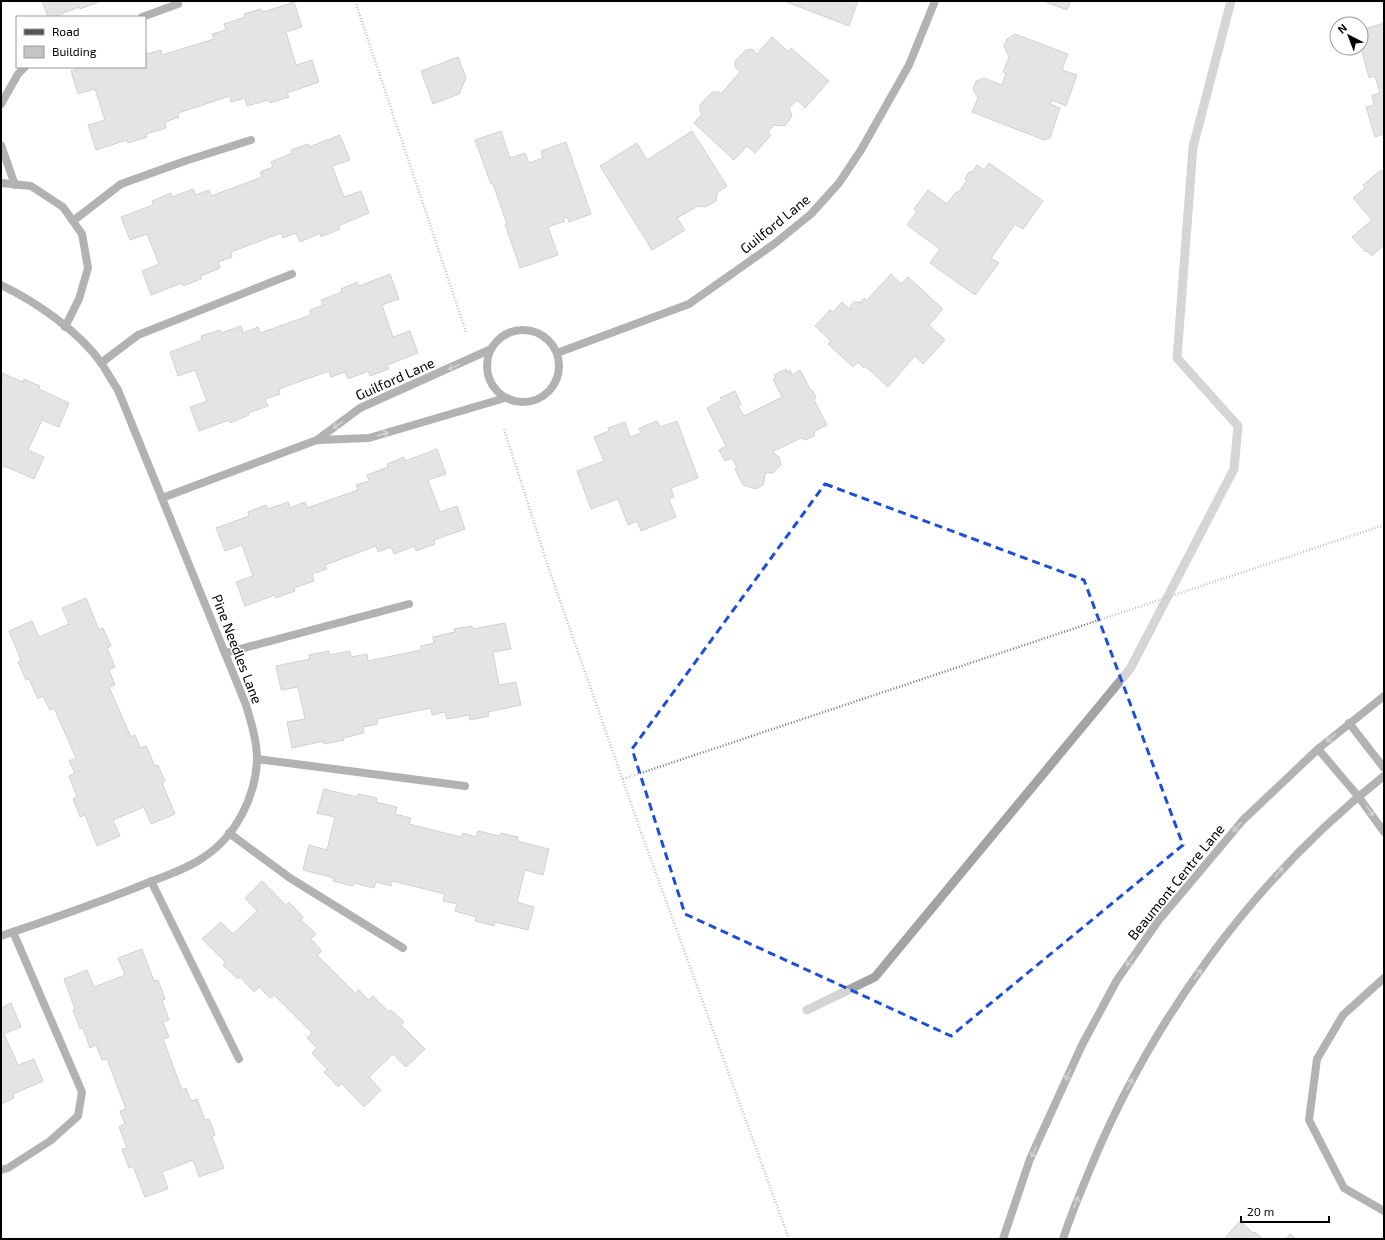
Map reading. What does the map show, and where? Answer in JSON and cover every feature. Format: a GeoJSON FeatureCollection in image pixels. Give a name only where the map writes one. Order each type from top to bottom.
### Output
{"type":"FeatureCollection","features":[{"type":"Feature","properties":{"kind":"street","name":"Guilford Lane"},"geometry":{"type":"LineString","coordinates":[[557,353],[689,304],[774,244],[811,214],[839,183],[865,144],[909,65],[935,1]]}},
{"type":"Feature","properties":{"kind":"street"},"geometry":{"type":"LineString","coordinates":[[145,16],[178,4]]}},
{"type":"Feature","properties":{"kind":"street"},"geometry":{"type":"LineString","coordinates":[[1,104],[18,74],[24,68]]}},
{"type":"Feature","properties":{"kind":"street"},"geometry":{"type":"LineString","coordinates":[[73,221],[121,184],[185,161],[251,140]]}},
{"type":"Feature","properties":{"kind":"street"},"geometry":{"type":"LineString","coordinates":[[1,145],[15,184]]}},
{"type":"Feature","properties":{"kind":"street"},"geometry":{"type":"LineString","coordinates":[[1,183],[31,186],[63,207],[82,234],[88,268],[79,298],[65,326]]}},
{"type":"Feature","properties":{"kind":"street"},"geometry":{"type":"LineString","coordinates":[[101,362],[138,335],[292,274]]}},
{"type":"Feature","properties":{"kind":"street","name":"Pine Needles Lane"},"geometry":{"type":"LineString","coordinates":[[1,285],[30,301],[76,334],[101,362],[118,390],[246,705],[255,740],[257,759],[247,804],[236,825],[205,856],[183,868],[151,881],[1,936]]}},
{"type":"Feature","properties":{"kind":"street","name":"Guilford Lane"},"geometry":{"type":"LineString","coordinates":[[162,498],[317,440],[360,408],[489,350],[496,340],[506,333],[518,329],[530,330],[542,334],[551,342],[557,353],[559,364],[558,375],[554,385],[547,393],[537,399],[526,402],[515,402],[505,398],[369,438],[317,440]]}},
{"type":"Feature","properties":{"kind":"street"},"geometry":{"type":"LineString","coordinates":[[489,350],[486,361],[486,372],[496,392],[505,398]]}},
{"type":"Feature","properties":{"kind":"street"},"geometry":{"type":"LineString","coordinates":[[225,653],[409,604]]}},
{"type":"Feature","properties":{"kind":"street","name":"Beaumont Centre Lane"},"geometry":{"type":"LineString","coordinates":[[1003,1239],[1030,1159],[1082,1045],[1117,980],[1159,920],[1243,820],[1318,749],[1384,696]]}},
{"type":"Feature","properties":{"kind":"street"},"geometry":{"type":"LineString","coordinates":[[1349,723],[1384,768]]}},
{"type":"Feature","properties":{"kind":"street"},"geometry":{"type":"LineString","coordinates":[[1318,749],[1358,796],[1384,832]]}},
{"type":"Feature","properties":{"kind":"street"},"geometry":{"type":"LineString","coordinates":[[257,759],[465,786]]}},
{"type":"Feature","properties":{"kind":"street"},"geometry":{"type":"LineString","coordinates":[[1063,1239],[1068,1222],[1101,1141],[1136,1071],[1181,997],[1239,919],[1289,862],[1358,796],[1384,776]]}},
{"type":"Feature","properties":{"kind":"street"},"geometry":{"type":"LineString","coordinates":[[229,833],[290,878],[403,948]]}},
{"type":"Feature","properties":{"kind":"street"},"geometry":{"type":"LineString","coordinates":[[151,881],[239,1059]]}},
{"type":"Feature","properties":{"kind":"street"},"geometry":{"type":"LineString","coordinates":[[1,1170],[8,1168],[50,1141],[78,1116],[82,1092],[13,932]]}},
{"type":"Feature","properties":{"kind":"street"},"geometry":{"type":"LineString","coordinates":[[1384,978],[1343,1015],[1316,1059],[1309,1120],[1344,1188],[1384,1211]]}},
{"type":"Feature","properties":{"kind":"path"},"geometry":{"type":"LineString","coordinates":[[355,1],[466,332]]}},
{"type":"Feature","properties":{"kind":"path"},"geometry":{"type":"LineString","coordinates":[[504,429],[550,572],[789,1239]]}},
{"type":"Feature","properties":{"kind":"path"},"geometry":{"type":"LineString","coordinates":[[623,779],[1384,525]]}},
{"type":"Feature","properties":{"kind":"highlighted area"},"geometry":{"type":"Polygon","coordinates":[[[825,484],[1084,580],[1183,845],[951,1036],[685,914],[632,749],[825,484]]]}},
{"type":"Feature","properties":{"kind":"building"},"geometry":{"type":"Polygon","coordinates":[[[42,1],[99,2],[80,9],[79,7],[56,16],[48,16],[42,1]]]}},
{"type":"Feature","properties":{"kind":"building"},"geometry":{"type":"Polygon","coordinates":[[[784,1],[858,1],[849,26],[784,1]]]}},
{"type":"Feature","properties":{"kind":"building"},"geometry":{"type":"Polygon","coordinates":[[[1043,1],[1071,1],[1067,10],[1043,1]]]}},
{"type":"Feature","properties":{"kind":"building"},"geometry":{"type":"Polygon","coordinates":[[[294,2],[302,27],[286,32],[296,65],[312,60],[319,82],[287,93],[289,97],[270,103],[269,100],[247,106],[245,98],[231,102],[230,96],[178,113],[179,117],[165,122],[166,128],[146,134],[147,137],[128,143],[127,140],[96,150],[88,125],[105,120],[95,89],[78,94],[71,71],[79,68],[146,68],[146,52],[147,54],[161,50],[162,55],[214,39],[212,34],[226,30],[224,24],[245,17],[244,14],[261,9],[263,12],[294,2]]]}},
{"type":"Feature","properties":{"kind":"building"},"geometry":{"type":"Polygon","coordinates":[[[1384,23],[1384,134],[1375,137],[1366,107],[1374,105],[1372,95],[1380,93],[1375,76],[1369,78],[1363,56],[1369,56],[1369,28],[1384,23]]]}},
{"type":"Feature","properties":{"kind":"building"},"geometry":{"type":"Polygon","coordinates":[[[1015,34],[1068,54],[1062,70],[1077,75],[1066,106],[1052,100],[1050,104],[1060,108],[1050,138],[1044,140],[972,112],[978,98],[973,90],[976,81],[984,78],[1002,85],[1006,73],[1003,72],[1009,57],[1004,46],[1007,39],[1015,34]]]}},
{"type":"Feature","properties":{"kind":"building"},"geometry":{"type":"Polygon","coordinates":[[[772,37],[789,52],[791,48],[829,81],[805,108],[797,100],[789,108],[792,116],[785,126],[774,125],[768,132],[771,135],[755,153],[747,146],[734,160],[694,123],[702,114],[700,111],[700,105],[712,92],[719,92],[721,94],[740,72],[735,67],[735,61],[746,50],[752,49],[757,54],[772,37]]]}},
{"type":"Feature","properties":{"kind":"building"},"geometry":{"type":"Polygon","coordinates":[[[458,57],[466,78],[459,94],[433,104],[421,71],[458,57]]]}},
{"type":"Feature","properties":{"kind":"building"},"geometry":{"type":"Polygon","coordinates":[[[501,131],[510,158],[525,153],[529,163],[543,158],[541,151],[566,142],[591,214],[569,222],[567,217],[563,218],[565,221],[548,227],[558,255],[520,268],[493,184],[491,184],[475,140],[501,131]]]}},
{"type":"Feature","properties":{"kind":"building"},"geometry":{"type":"Polygon","coordinates":[[[692,131],[727,186],[717,193],[716,201],[706,207],[698,206],[677,218],[685,230],[652,250],[600,166],[637,143],[647,160],[692,131]]]}},
{"type":"Feature","properties":{"kind":"building"},"geometry":{"type":"Polygon","coordinates":[[[340,135],[350,160],[332,166],[344,197],[361,191],[369,213],[338,226],[340,229],[321,237],[320,233],[300,242],[296,233],[283,238],[281,233],[231,252],[232,257],[218,262],[220,268],[201,276],[201,279],[183,286],[182,283],[151,295],[142,271],[159,264],[147,234],[130,240],[121,217],[153,205],[152,201],[171,193],[172,197],[193,189],[195,195],[209,190],[211,196],[262,177],[260,172],[273,167],[271,162],[292,153],[291,150],[308,144],[309,147],[340,135]]]}},
{"type":"Feature","properties":{"kind":"building"},"geometry":{"type":"Polygon","coordinates":[[[989,163],[1043,201],[1023,229],[1015,224],[991,258],[999,263],[975,295],[930,263],[940,249],[907,225],[917,211],[914,209],[928,190],[947,204],[956,192],[959,192],[967,180],[965,179],[969,172],[972,172],[977,165],[984,170],[989,163]]]}},
{"type":"Feature","properties":{"kind":"building"},"geometry":{"type":"Polygon","coordinates":[[[1381,170],[1384,173],[1384,247],[1383,246],[1372,256],[1367,251],[1366,252],[1352,237],[1372,220],[1353,198],[1365,188],[1363,185],[1381,170]]]}},
{"type":"Feature","properties":{"kind":"building"},"geometry":{"type":"Polygon","coordinates":[[[390,274],[399,299],[382,305],[393,337],[410,331],[418,353],[387,365],[389,369],[370,376],[368,371],[348,379],[345,372],[331,377],[329,371],[279,389],[280,394],[265,399],[268,406],[248,413],[249,415],[230,423],[229,420],[199,431],[190,407],[207,401],[195,370],[178,376],[170,352],[202,340],[201,336],[220,330],[221,333],[241,326],[243,333],[258,327],[260,333],[311,315],[310,310],[323,305],[321,300],[342,292],[341,289],[357,282],[359,286],[390,274]]]}},
{"type":"Feature","properties":{"kind":"building"},"geometry":{"type":"Polygon","coordinates":[[[891,274],[901,284],[908,277],[943,309],[929,325],[945,340],[923,364],[915,356],[888,387],[865,366],[864,368],[858,362],[853,367],[828,344],[831,341],[815,326],[830,310],[833,312],[842,302],[851,310],[850,306],[854,302],[861,302],[864,298],[866,301],[891,274]]]}},
{"type":"Feature","properties":{"kind":"building"},"geometry":{"type":"Polygon","coordinates":[[[786,369],[787,372],[790,370],[792,375],[800,370],[811,391],[812,390],[816,397],[814,400],[827,425],[815,431],[814,436],[806,440],[801,438],[772,452],[779,457],[781,465],[774,472],[766,472],[763,485],[756,489],[743,485],[735,469],[737,468],[732,458],[725,461],[719,450],[726,446],[707,408],[722,400],[720,398],[735,391],[741,404],[738,406],[744,416],[782,397],[773,379],[776,378],[774,375],[786,369]]]}},
{"type":"Feature","properties":{"kind":"building"},"geometry":{"type":"Polygon","coordinates":[[[2,373],[23,382],[24,379],[40,386],[39,389],[69,403],[59,427],[42,420],[28,450],[44,457],[34,479],[4,466],[1,469],[2,373]]]}},
{"type":"Feature","properties":{"kind":"building"},"geometry":{"type":"Polygon","coordinates":[[[657,421],[660,427],[677,421],[698,478],[671,488],[674,497],[669,499],[676,517],[641,531],[637,521],[628,525],[618,499],[591,509],[577,471],[604,461],[594,437],[609,431],[608,428],[625,422],[630,437],[641,433],[639,428],[657,421]]]}},
{"type":"Feature","properties":{"kind":"building"},"geometry":{"type":"Polygon","coordinates":[[[437,449],[446,474],[428,480],[440,512],[457,506],[465,529],[434,540],[435,544],[416,551],[415,546],[394,554],[391,547],[378,552],[376,546],[325,565],[327,569],[312,574],[314,581],[294,588],[295,591],[276,598],[275,595],[245,606],[236,582],[253,576],[242,545],[225,551],[216,528],[249,516],[248,512],[266,505],[268,509],[288,502],[290,508],[305,502],[307,508],[358,490],[356,485],[369,481],[367,475],[388,467],[387,464],[404,457],[405,461],[437,449]]]}},
{"type":"Feature","properties":{"kind":"building"},"geometry":{"type":"Polygon","coordinates":[[[86,598],[99,630],[103,628],[111,646],[107,648],[115,667],[109,670],[115,685],[109,687],[131,737],[135,735],[140,748],[146,746],[155,766],[158,765],[165,781],[162,783],[175,814],[151,824],[144,807],[113,820],[120,836],[97,846],[85,815],[80,817],[73,799],[77,797],[69,776],[75,773],[69,761],[76,758],[54,708],[50,710],[43,696],[38,699],[29,679],[26,680],[18,662],[21,660],[9,631],[32,621],[39,637],[69,624],[62,608],[86,598]]]}},
{"type":"Feature","properties":{"kind":"building"},"geometry":{"type":"Polygon","coordinates":[[[505,623],[511,649],[493,652],[499,685],[516,682],[521,705],[488,712],[489,716],[470,720],[469,715],[447,719],[445,712],[432,715],[431,708],[377,719],[378,724],[363,727],[364,733],[343,738],[344,740],[324,744],[324,741],[292,748],[287,722],[305,719],[298,687],[281,690],[276,666],[310,659],[309,655],[329,651],[329,655],[350,651],[351,657],[367,654],[368,661],[421,650],[421,646],[434,643],[433,637],[455,632],[454,629],[472,626],[473,629],[505,623]]]}},
{"type":"Feature","properties":{"kind":"building"},"geometry":{"type":"Polygon","coordinates":[[[324,789],[357,797],[358,794],[377,798],[376,802],[397,807],[395,814],[411,818],[409,824],[461,837],[463,833],[476,837],[478,831],[500,836],[501,833],[518,837],[517,841],[549,849],[543,875],[525,870],[517,902],[534,907],[528,930],[495,922],[494,926],[475,921],[476,917],[455,911],[457,904],[443,901],[445,894],[392,881],[391,886],[376,882],[374,888],[354,883],[353,886],[333,881],[334,878],[303,870],[309,845],[327,850],[335,817],[317,813],[324,789]]]}},
{"type":"Feature","properties":{"kind":"building"},"geometry":{"type":"Polygon","coordinates":[[[262,881],[286,905],[289,902],[303,917],[301,920],[316,934],[311,939],[322,951],[317,955],[355,993],[359,990],[368,1000],[373,996],[389,1012],[391,1010],[404,1022],[401,1025],[425,1049],[406,1067],[393,1054],[369,1077],[381,1090],[364,1107],[341,1083],[338,1087],[324,1072],[327,1069],[312,1053],[317,1048],[307,1038],[312,1033],[274,995],[270,998],[259,987],[254,992],[240,977],[238,979],[223,965],[225,962],[202,939],[221,922],[233,934],[257,911],[245,898],[262,881]]]}},
{"type":"Feature","properties":{"kind":"building"},"geometry":{"type":"Polygon","coordinates":[[[142,949],[154,981],[158,980],[165,999],[162,1000],[169,1020],[163,1022],[169,1037],[163,1039],[182,1090],[186,1088],[191,1101],[197,1099],[205,1120],[209,1119],[215,1135],[212,1137],[224,1168],[199,1177],[193,1160],[162,1172],[168,1189],[145,1197],[133,1166],[129,1168],[122,1149],[127,1148],[119,1127],[125,1124],[120,1111],[126,1109],[107,1059],[102,1060],[96,1045],[90,1048],[83,1028],[80,1029],[73,1010],[75,1009],[64,979],[87,970],[94,987],[125,975],[118,958],[142,949]]]}},
{"type":"Feature","properties":{"kind":"building"},"geometry":{"type":"Polygon","coordinates":[[[11,1003],[21,1027],[4,1034],[18,1065],[34,1059],[43,1081],[13,1094],[14,1098],[1,1104],[1,1008],[11,1003]]]}},
{"type":"Feature","properties":{"kind":"building"},"geometry":{"type":"Polygon","coordinates":[[[1240,1221],[1253,1233],[1255,1232],[1263,1239],[1224,1239],[1240,1221]]]}},
{"type":"Feature","properties":{"kind":"building"},"geometry":{"type":"Polygon","coordinates":[[[1290,1234],[1296,1239],[1286,1239],[1290,1234]]]}},
{"type":"Feature","properties":{"kind":"waterway"},"geometry":{"type":"LineString","coordinates":[[807,1010],[875,977],[1130,669],[1234,469],[1238,426],[1177,358],[1193,147],[1231,1]]}}]}
